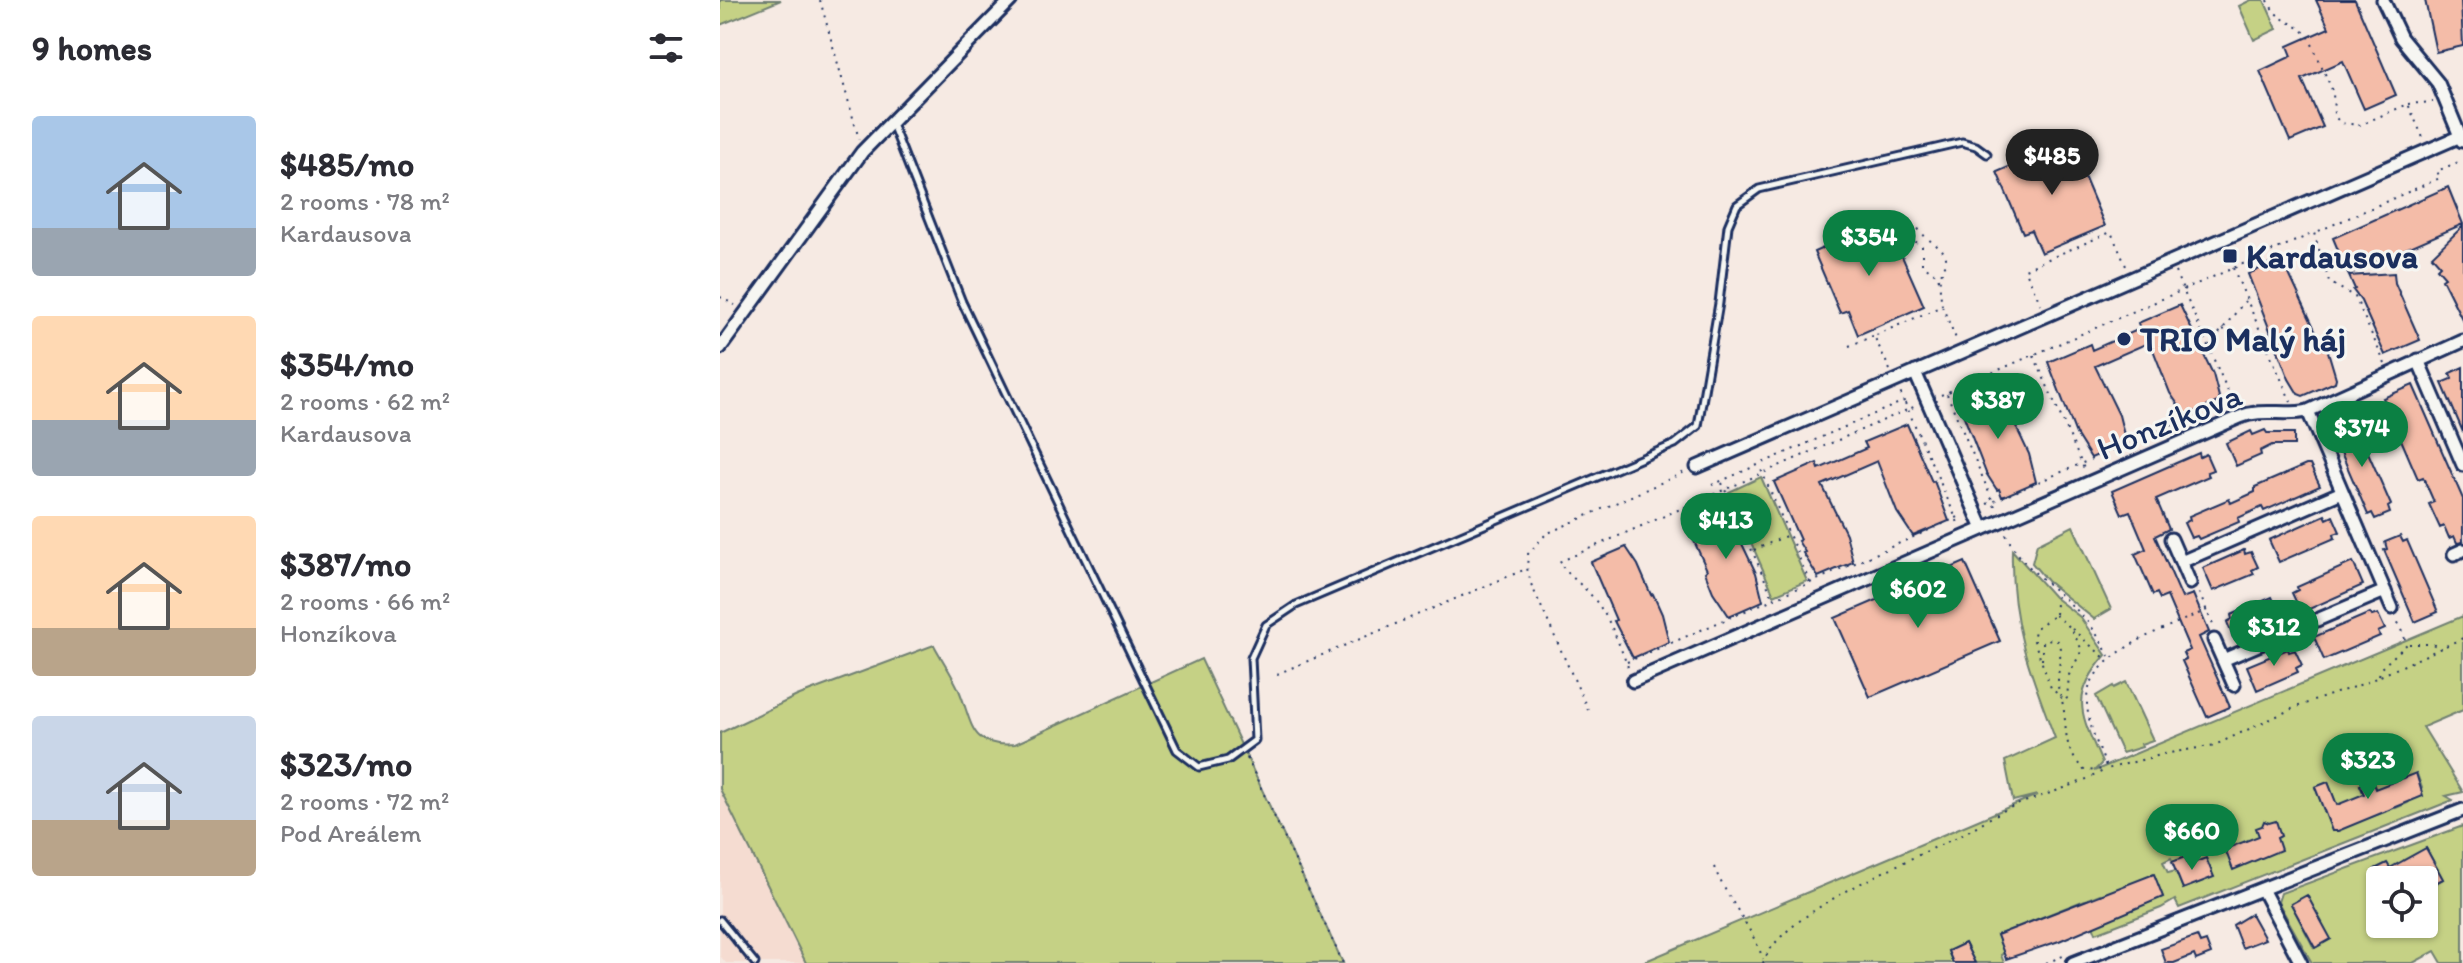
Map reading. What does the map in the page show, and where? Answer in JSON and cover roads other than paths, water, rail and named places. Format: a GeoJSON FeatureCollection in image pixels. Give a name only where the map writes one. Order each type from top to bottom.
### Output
{"type":"FeatureCollection","features":[{"type":"Feature","properties":{"kind":"street"},"geometry":{"type":"LineString","coordinates":[[720,348],[862,152],[1011,0]]}},
{"type":"Feature","properties":{"kind":"street"},"geometry":{"type":"LineString","coordinates":[[1697,467],[2428,149],[2462,138],[2438,83],[2401,38],[2383,0]]}},
{"type":"Feature","properties":{"kind":"street","name":"Honzíkova"},"geometry":{"type":"LineString","coordinates":[[1633,681],[2240,417],[2302,412],[2463,341]]}},
{"type":"Feature","properties":{"kind":"street"},"geometry":{"type":"LineString","coordinates":[[2418,360],[2463,465]]}},
{"type":"Feature","properties":{"kind":"street"},"geometry":{"type":"LineString","coordinates":[[1915,372],[1983,529]]}},
{"type":"Feature","properties":{"kind":"street"},"geometry":{"type":"LineString","coordinates":[[2302,412],[2342,492],[2392,608]]}},
{"type":"Feature","properties":{"kind":"street"},"geometry":{"type":"LineString","coordinates":[[2181,562],[2342,492]]}},
{"type":"Feature","properties":{"kind":"street"},"geometry":{"type":"LineString","coordinates":[[2171,539],[2190,583]]}},
{"type":"Feature","properties":{"kind":"street"},"geometry":{"type":"LineString","coordinates":[[2223,660],[2385,591]]}},
{"type":"Feature","properties":{"kind":"street"},"geometry":{"type":"LineString","coordinates":[[2214,640],[2234,685]]}},
{"type":"Feature","properties":{"kind":"street"},"geometry":{"type":"LineString","coordinates":[[2073,963],[2463,810]]}},
{"type":"Feature","properties":{"kind":"street"},"geometry":{"type":"LineString","coordinates":[[2262,889],[2301,963]]}},
{"type":"Feature","properties":{"kind":"lane"},"geometry":{"type":"LineString","coordinates":[[891,122],[962,302],[1177,750],[1199,767],[1228,760],[1255,740],[1251,658],[1266,625],[1296,605],[1675,444],[1698,426],[1728,226],[1737,205],[1759,189],[1921,150],[1962,142],[1976,146],[1987,154]]}},
{"type":"Feature","properties":{"kind":"lane"},"geometry":{"type":"LineString","coordinates":[[720,920],[755,963]]}},
{"type":"Feature","properties":{"kind":"place","name":"Kardausova"},"geometry":{"type":"Point","coordinates":[2230,256]}},
{"type":"Feature","properties":{"kind":"place","name":"TRIO Malý háj"},"geometry":{"type":"Point","coordinates":[2124,339]}}]}
